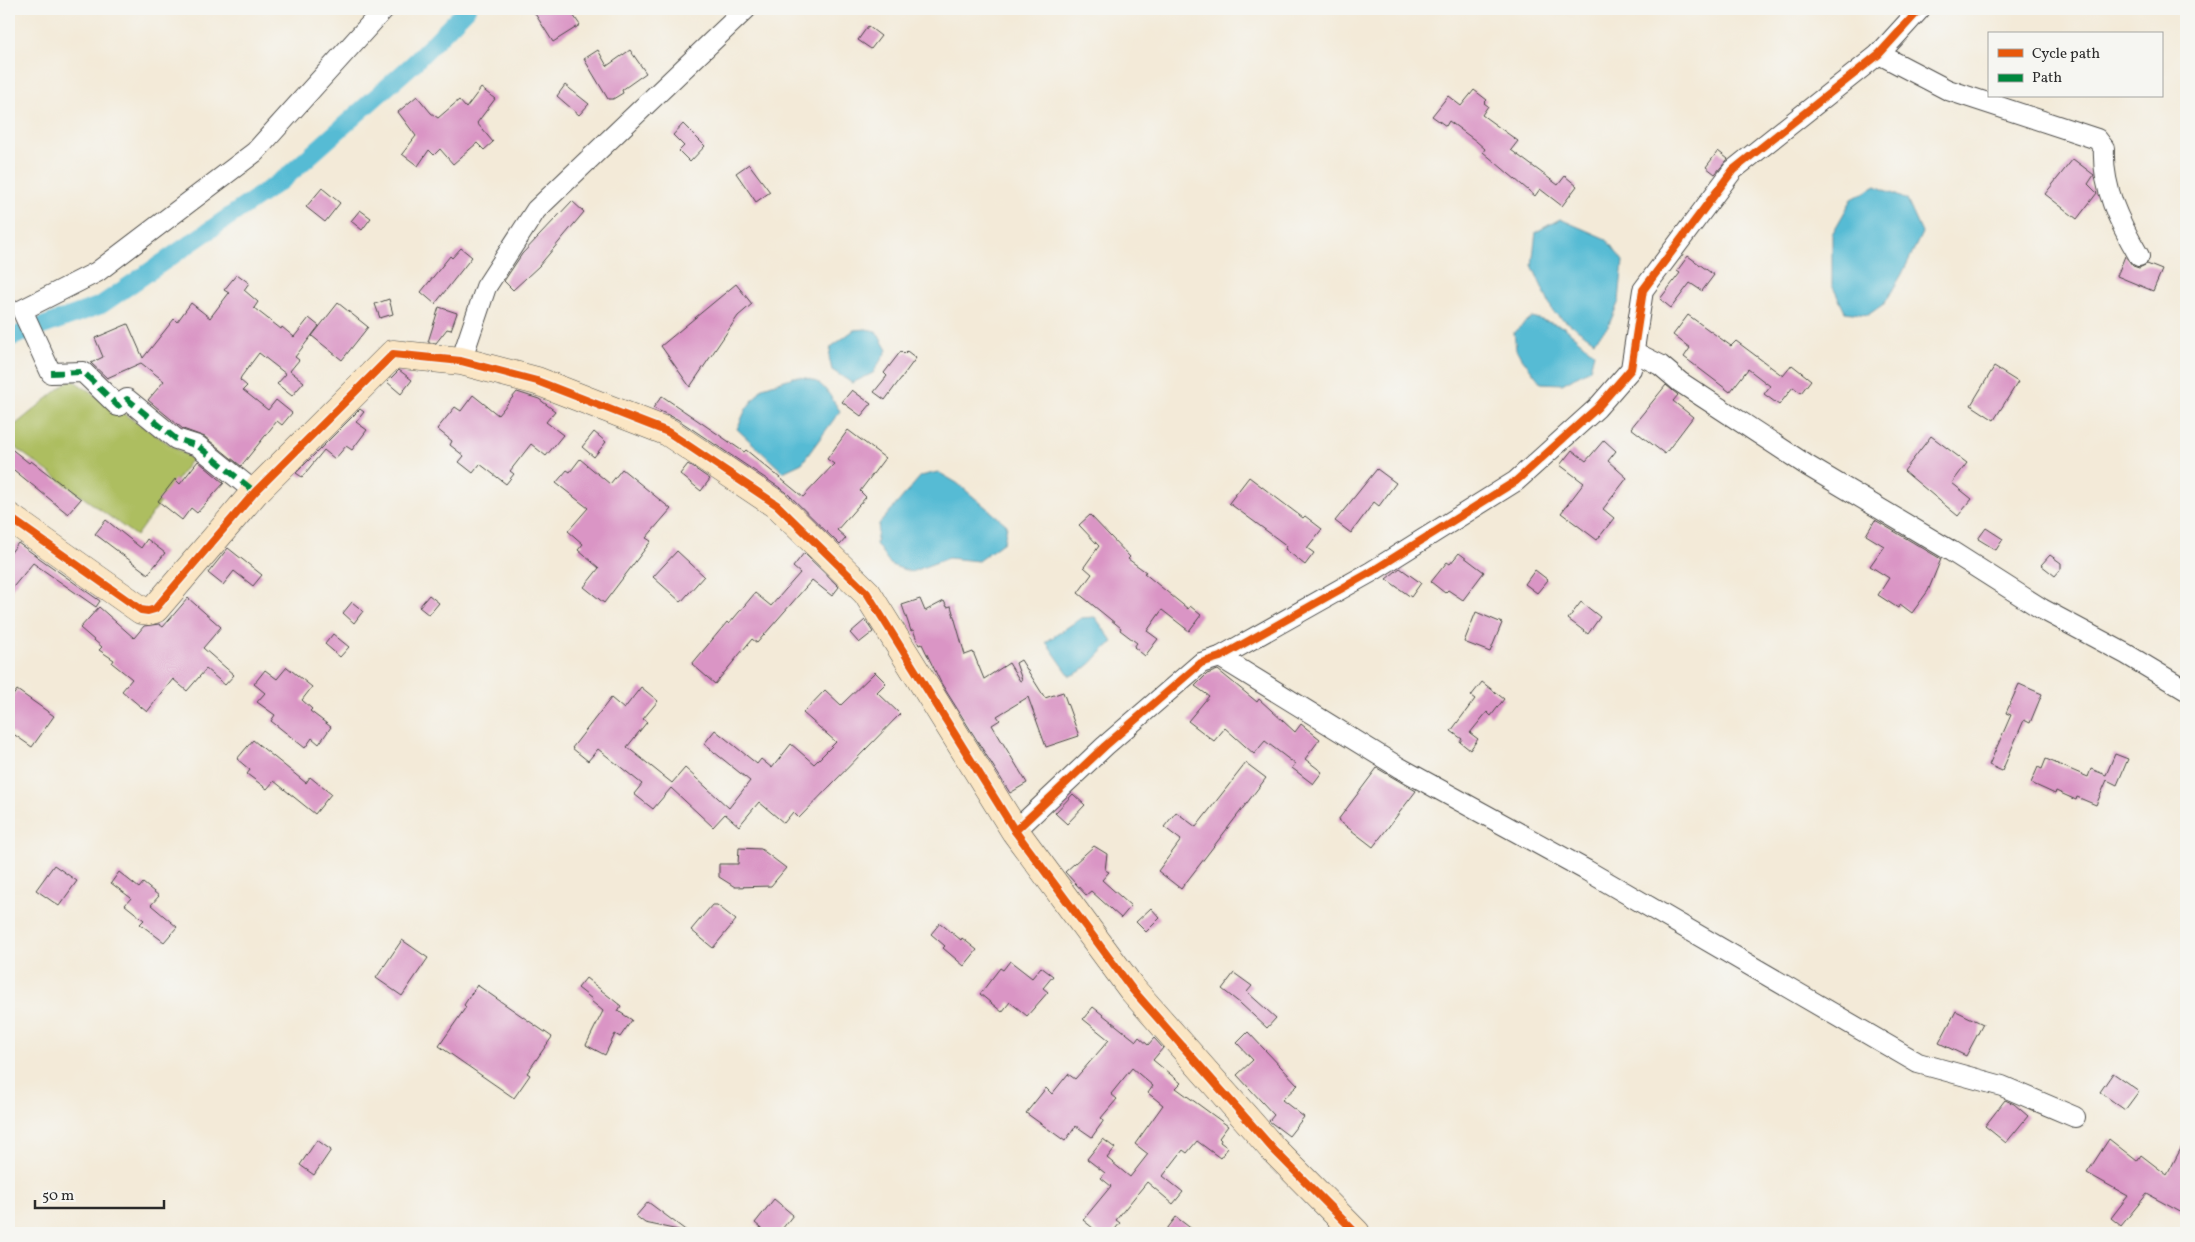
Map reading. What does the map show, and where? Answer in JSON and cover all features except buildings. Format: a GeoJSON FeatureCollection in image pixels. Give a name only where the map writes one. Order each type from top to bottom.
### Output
{"type":"FeatureCollection","features":[{"type":"Feature","properties":{"kind":"street"},"geometry":{"type":"LineString","coordinates":[[254,492],[198,446],[176,439],[127,399],[116,405],[84,372],[51,373],[22,310],[97,272],[255,152],[384,9]]}},
{"type":"Feature","properties":{"kind":"street"},"geometry":{"type":"LineString","coordinates":[[461,361],[486,287],[536,210],[746,9]]}},
{"type":"Feature","properties":{"kind":"street"},"geometry":{"type":"LineString","coordinates":[[1015,831],[1105,746],[1201,663],[1220,657],[1371,572],[1516,481],[1596,408],[1631,369],[1643,290],[1733,170],[1879,54],[1920,9]]}},
{"type":"Feature","properties":{"kind":"street"},"geometry":{"type":"LineString","coordinates":[[1879,54],[1948,90],[2097,139],[2104,148],[2103,164],[2110,197],[2139,256]]}},
{"type":"Feature","properties":{"kind":"street"},"geometry":{"type":"LineString","coordinates":[[1634,352],[1660,365],[1680,382],[1808,466],[2042,609],[2126,654],[2186,690]]}},
{"type":"Feature","properties":{"kind":"street"},"geometry":{"type":"LineString","coordinates":[[9,517],[141,610],[155,609],[254,492],[393,354],[461,361],[537,381],[668,432],[777,505],[867,593],[1015,831],[1132,989],[1273,1149],[1356,1233]]}},
{"type":"Feature","properties":{"kind":"street"},"geometry":{"type":"LineString","coordinates":[[1220,657],[1400,768],[1586,870],[1918,1063],[2002,1086],[2075,1117]]}},
{"type":"Feature","properties":{"kind":"green space"},"geometry":{"type":"Polygon","coordinates":[[[71,379],[192,459],[136,536],[9,443],[9,430],[71,379]]]}},
{"type":"Feature","properties":{"kind":"water"},"geometry":{"type":"Polygon","coordinates":[[[1876,186],[1907,200],[1922,233],[1885,303],[1868,315],[1845,312],[1832,285],[1832,234],[1852,199],[1876,186]]]}},
{"type":"Feature","properties":{"kind":"water"},"geometry":{"type":"Polygon","coordinates":[[[1560,219],[1606,239],[1623,261],[1619,301],[1608,327],[1594,341],[1553,312],[1532,265],[1536,232],[1560,219]]]}},
{"type":"Feature","properties":{"kind":"water"},"geometry":{"type":"Polygon","coordinates":[[[1532,317],[1564,327],[1594,353],[1590,369],[1562,384],[1541,383],[1516,350],[1514,332],[1532,317]]]}},
{"type":"Feature","properties":{"kind":"water"},"geometry":{"type":"Polygon","coordinates":[[[866,329],[876,331],[887,350],[873,373],[852,383],[832,370],[829,357],[831,347],[854,330],[866,329]]]}},
{"type":"Feature","properties":{"kind":"water"},"geometry":{"type":"Polygon","coordinates":[[[794,377],[811,379],[817,382],[827,391],[840,411],[802,463],[783,472],[737,429],[746,409],[763,387],[794,377]]]}},
{"type":"Feature","properties":{"kind":"water"},"geometry":{"type":"Polygon","coordinates":[[[938,472],[957,483],[1007,525],[1004,542],[978,561],[948,558],[911,572],[891,565],[876,544],[879,524],[921,476],[938,472]]]}},
{"type":"Feature","properties":{"kind":"water"},"geometry":{"type":"Polygon","coordinates":[[[1095,617],[1113,642],[1084,669],[1070,676],[1046,642],[1081,618],[1095,617]]]}},
{"type":"Feature","properties":{"kind":"waterway"},"geometry":{"type":"LineString","coordinates":[[9,338],[101,305],[285,178],[413,64],[467,9]]}},
{"type":"Feature","properties":{"kind":"marked path"},"geometry":{"type":"LineString","coordinates":[[51,373],[83,372],[118,406],[127,399],[176,439],[198,446],[255,492]]}},
{"type":"Feature","properties":{"kind":"cycle path"},"geometry":{"type":"LineString","coordinates":[[1015,831],[1105,746],[1201,663],[1220,657],[1371,572],[1516,481],[1597,408],[1631,369],[1643,290],[1733,170],[1879,54],[1920,9]]}},
{"type":"Feature","properties":{"kind":"cycle path"},"geometry":{"type":"LineString","coordinates":[[9,517],[141,610],[155,609],[255,492],[393,354],[461,361],[537,381],[668,432],[777,505],[867,593],[1015,831],[1132,989],[1273,1149],[1356,1233]]}}]}
